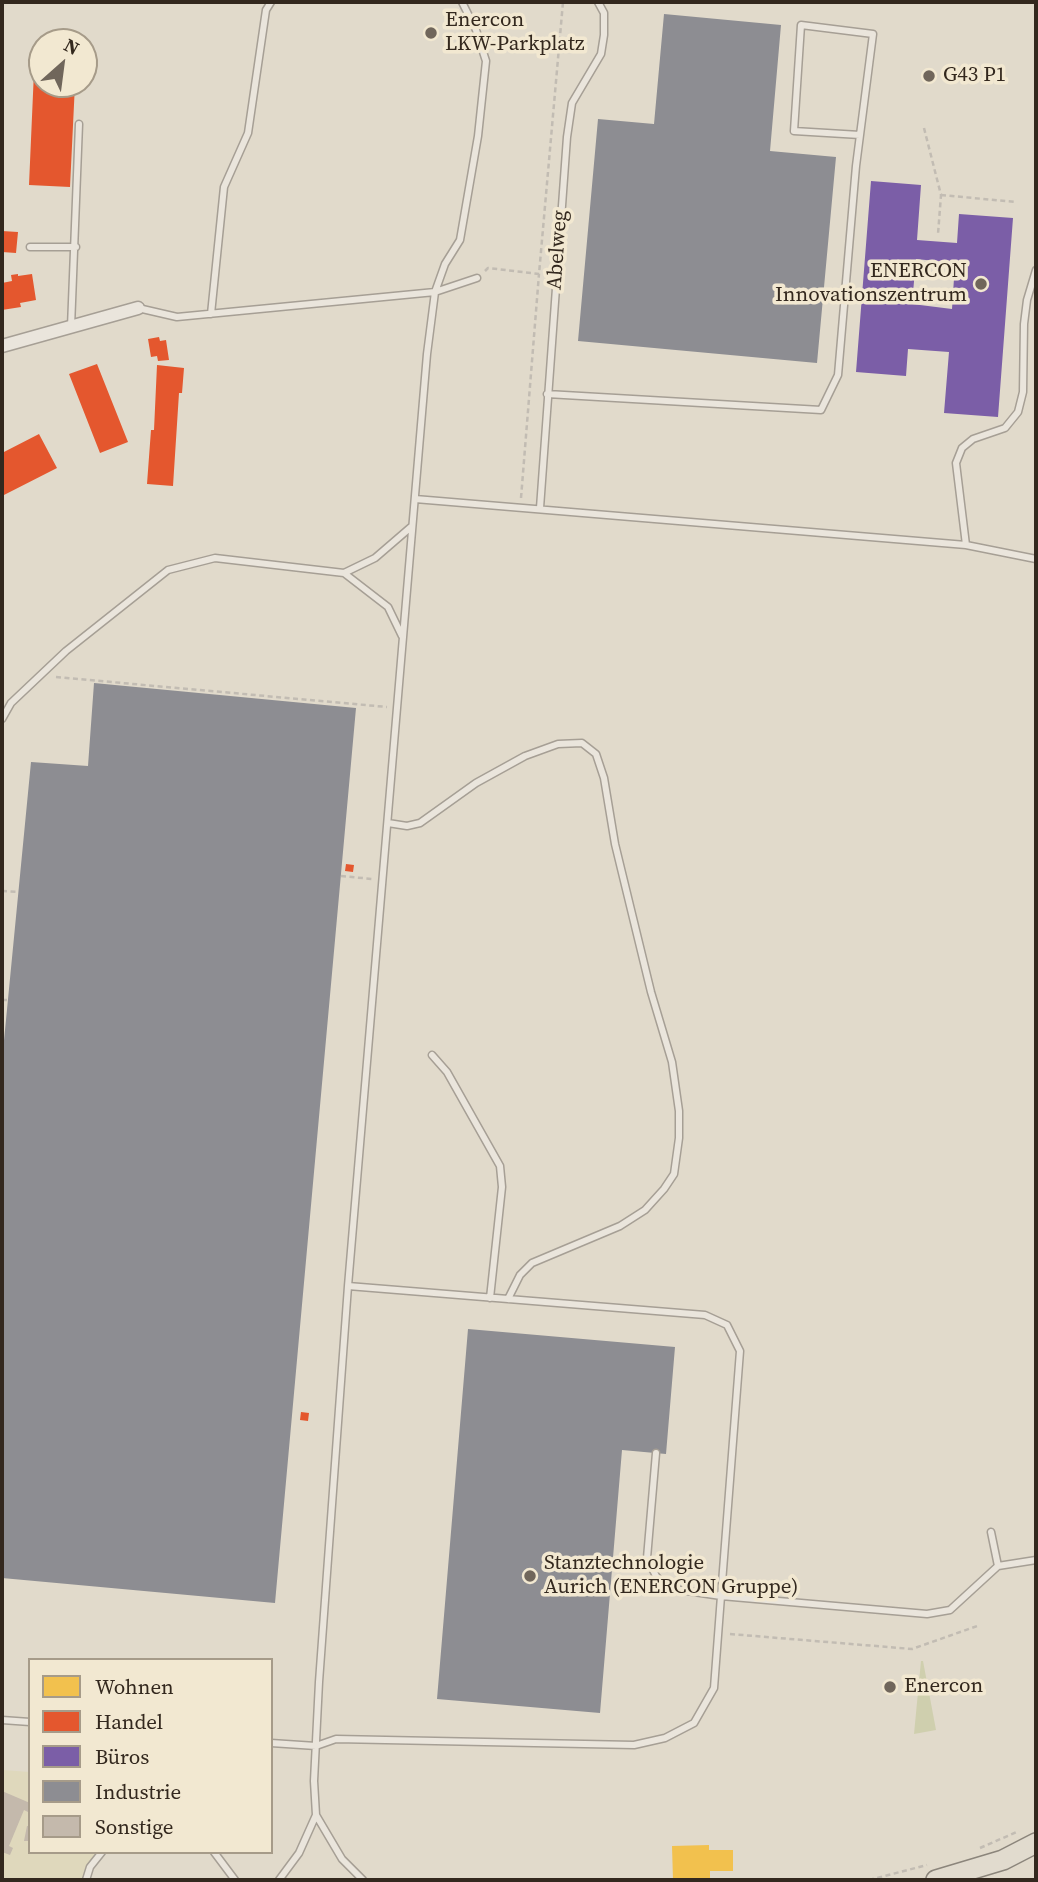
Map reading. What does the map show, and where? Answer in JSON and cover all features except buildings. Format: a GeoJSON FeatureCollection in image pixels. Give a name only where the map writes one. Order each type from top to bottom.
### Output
{"type":"FeatureCollection","features":[{"type":"Feature","properties":{"kind":"main road"},"geometry":{"type":"LineString","coordinates":[[935,1872],[1003,1860],[1030,1836]]}},
{"type":"Feature","properties":{"kind":"street"},"geometry":{"type":"LineString","coordinates":[[2,346],[138,308]]}},
{"type":"Feature","properties":{"kind":"lane"},"geometry":{"type":"LineString","coordinates":[[211,314],[224,187],[248,133],[266,10],[271,2]]}},
{"type":"Feature","properties":{"kind":"lane"},"geometry":{"type":"LineString","coordinates":[[362,1880],[342,1859],[316,1815],[314,1781],[348,1286],[411,527],[435,292],[445,264],[460,240],[478,136],[486,61],[476,30],[462,2]]}},
{"type":"Feature","properties":{"kind":"lane","name":"Abelweg"},"geometry":{"type":"LineString","coordinates":[[540,508],[567,137],[572,103],[601,54],[604,13],[598,2]]}},
{"type":"Feature","properties":{"kind":"lane"},"geometry":{"type":"LineString","coordinates":[[547,394],[821,410],[838,375],[860,135],[873,34],[802,26],[794,131],[860,135]]}},
{"type":"Feature","properties":{"kind":"lane"},"geometry":{"type":"LineString","coordinates":[[71,327],[79,124]]}},
{"type":"Feature","properties":{"kind":"lane"},"geometry":{"type":"LineString","coordinates":[[30,247],[76,247]]}},
{"type":"Feature","properties":{"kind":"lane"},"geometry":{"type":"LineString","coordinates":[[966,545],[956,463],[962,448],[973,439],[1005,428],[1018,412],[1023,392],[1027,300],[1036,270]]}},
{"type":"Feature","properties":{"kind":"lane"},"geometry":{"type":"LineString","coordinates":[[138,308],[177,317],[211,314],[435,292],[477,278]]}},
{"type":"Feature","properties":{"kind":"lane"},"geometry":{"type":"LineString","coordinates":[[415,499],[966,545],[1036,559]]}},
{"type":"Feature","properties":{"kind":"lane"},"geometry":{"type":"LineString","coordinates":[[344,573],[376,558],[411,527]]}},
{"type":"Feature","properties":{"kind":"lane"},"geometry":{"type":"LineString","coordinates":[[2,719],[11,703],[66,650],[168,570],[215,558],[344,573],[388,607],[403,640]]}},
{"type":"Feature","properties":{"kind":"lane"},"geometry":{"type":"LineString","coordinates":[[388,824],[407,826],[419,823],[475,783],[526,756],[558,744],[582,743],[596,754],[604,778],[615,844],[651,992],[672,1062],[679,1111],[679,1138],[674,1174],[645,1210],[628,1221],[532,1263],[520,1275],[508,1299]]}},
{"type":"Feature","properties":{"kind":"lane"},"geometry":{"type":"LineString","coordinates":[[432,1055],[447,1072],[500,1166],[502,1187],[490,1298]]}},
{"type":"Feature","properties":{"kind":"lane"},"geometry":{"type":"LineString","coordinates":[[273,1742],[316,1746],[336,1740],[634,1745],[665,1738],[694,1723],[714,1688],[740,1351],[727,1325],[705,1315],[348,1286]]}},
{"type":"Feature","properties":{"kind":"lane"},"geometry":{"type":"LineString","coordinates":[[656,1453],[647,1558],[656,1576],[667,1588],[721,1596],[928,1614],[950,1610],[998,1566],[1036,1560]]}},
{"type":"Feature","properties":{"kind":"lane"},"geometry":{"type":"LineString","coordinates":[[991,1532],[998,1566]]}},
{"type":"Feature","properties":{"kind":"lane"},"geometry":{"type":"LineString","coordinates":[[2,1720],[28,1722]]}},
{"type":"Feature","properties":{"kind":"lane"},"geometry":{"type":"LineString","coordinates":[[279,1880],[299,1853],[316,1815]]}},
{"type":"Feature","properties":{"kind":"lane"},"geometry":{"type":"LineString","coordinates":[[86,1880],[90,1867],[100,1854]]}},
{"type":"Feature","properties":{"kind":"lane"},"geometry":{"type":"LineString","coordinates":[[216,1854],[235,1880]]}},
{"type":"Feature","properties":{"kind":"path"},"geometry":{"type":"LineString","coordinates":[[520,506],[563,2]]}},
{"type":"Feature","properties":{"kind":"path"},"geometry":{"type":"LineString","coordinates":[[924,128],[941,195],[938,234]]}},
{"type":"Feature","properties":{"kind":"path"},"geometry":{"type":"LineString","coordinates":[[941,195],[1016,202]]}},
{"type":"Feature","properties":{"kind":"path"},"geometry":{"type":"LineString","coordinates":[[477,278],[488,268],[539,274]]}},
{"type":"Feature","properties":{"kind":"path"},"geometry":{"type":"LineString","coordinates":[[40,675],[397,708]]}},
{"type":"Feature","properties":{"kind":"path"},"geometry":{"type":"LineString","coordinates":[[341,876],[383,880]]}},
{"type":"Feature","properties":{"kind":"path"},"geometry":{"type":"LineString","coordinates":[[2,891],[18,892]]}},
{"type":"Feature","properties":{"kind":"path"},"geometry":{"type":"LineString","coordinates":[[2,1000],[8,1000]]}},
{"type":"Feature","properties":{"kind":"path"},"geometry":{"type":"LineString","coordinates":[[719,1633],[912,1649],[981,1625]]}},
{"type":"Feature","properties":{"kind":"path"},"geometry":{"type":"LineString","coordinates":[[980,1848],[1030,1836]]}},
{"type":"Feature","properties":{"kind":"path"},"geometry":{"type":"LineString","coordinates":[[869,1880],[935,1872]]}},
{"type":"Feature","properties":{"kind":"shaded area"},"geometry":{"type":"Polygon","coordinates":[[[2,1770],[28,1772],[28,1854],[101,1854],[86,1880],[2,1880],[2,1770]]]}},
{"type":"Feature","properties":{"kind":"green space"},"geometry":{"type":"Polygon","coordinates":[[[921,1661],[936,1730],[914,1734],[921,1661]]]}},
{"type":"Feature","properties":{"kind":"place","name":"Enercon LKW-Parkplatz"},"geometry":{"type":"Point","coordinates":[431,33]}},
{"type":"Feature","properties":{"kind":"place","name":"G43 P1"},"geometry":{"type":"Point","coordinates":[929,76]}},
{"type":"Feature","properties":{"kind":"place","name":"ENERCON Innovationszentrum"},"geometry":{"type":"Point","coordinates":[981,284]}},
{"type":"Feature","properties":{"kind":"place","name":"Stanztechnologie Aurich (ENERCON Gruppe)"},"geometry":{"type":"Point","coordinates":[530,1576]}},
{"type":"Feature","properties":{"kind":"place","name":"Enercon"},"geometry":{"type":"Point","coordinates":[890,1687]}}]}
